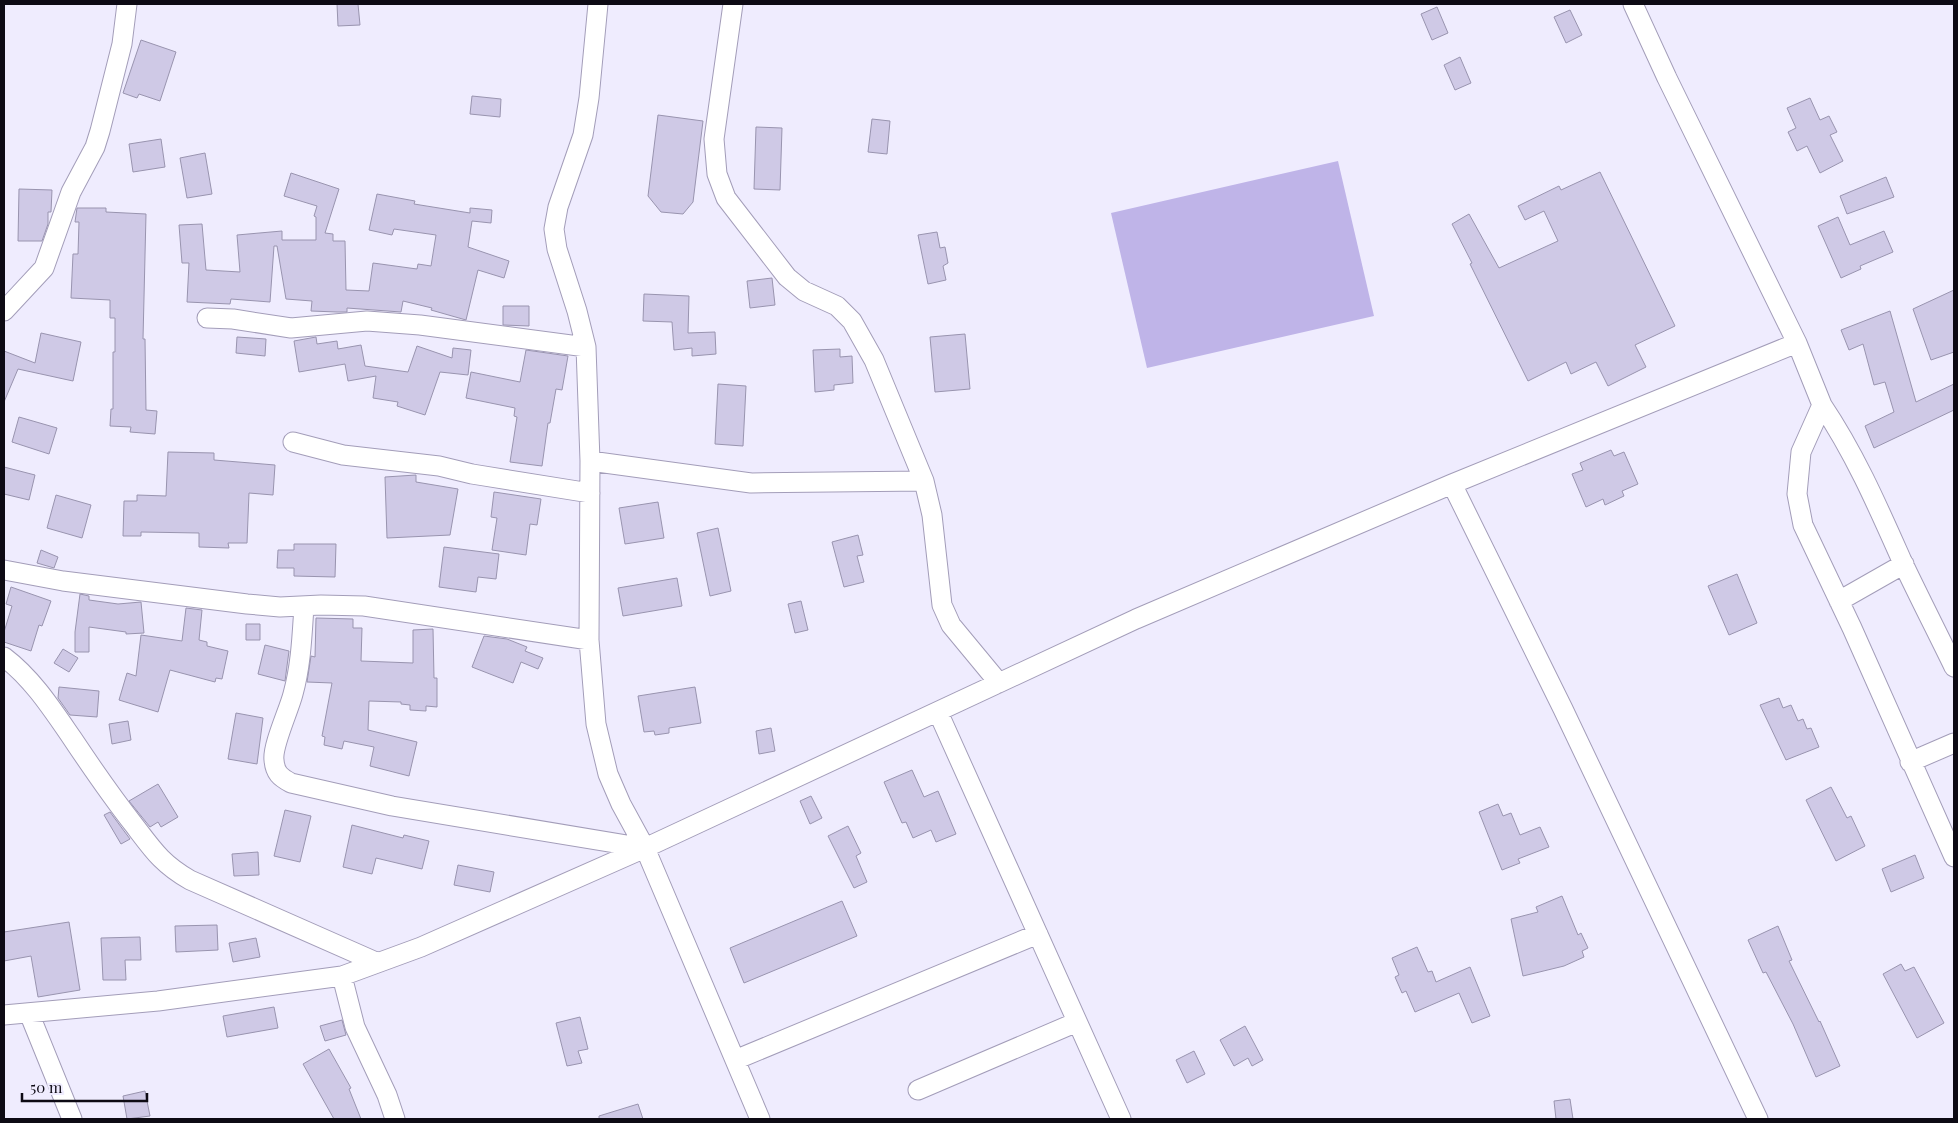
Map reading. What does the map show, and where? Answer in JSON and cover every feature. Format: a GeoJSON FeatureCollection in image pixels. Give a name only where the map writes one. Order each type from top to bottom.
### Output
{"type":"FeatureCollection","features":[{"type":"Feature","properties":{"kind":"street"},"geometry":{"type":"LineString","coordinates":[[4,310],[44,268],[71,192],[95,146],[122,44],[127,4]]}},
{"type":"Feature","properties":{"kind":"street"},"geometry":{"type":"LineString","coordinates":[[598,4],[590,98],[583,135],[558,207],[554,229],[557,249],[586,347],[590,461],[589,640],[596,724],[608,774],[621,804],[645,848],[760,1119]]}},
{"type":"Feature","properties":{"kind":"street"},"geometry":{"type":"LineString","coordinates":[[733,4],[714,139],[717,174],[726,198],[788,277],[804,290],[837,306],[852,321],[874,360],[924,481],[932,515],[942,605],[951,625],[999,683]]}},
{"type":"Feature","properties":{"kind":"street"},"geometry":{"type":"LineString","coordinates":[[1633,4],[1667,78],[1797,343],[1822,406],[1840,431],[1860,469],[1954,667]]}},
{"type":"Feature","properties":{"kind":"street"},"geometry":{"type":"LineString","coordinates":[[207,318],[232,319],[291,328],[367,321],[586,347]]}},
{"type":"Feature","properties":{"kind":"street"},"geometry":{"type":"LineString","coordinates":[[4,1015],[158,1001],[342,976],[421,947],[645,848],[1136,619],[1452,484],[1797,343]]}},
{"type":"Feature","properties":{"kind":"street"},"geometry":{"type":"LineString","coordinates":[[1822,406],[1801,452],[1797,494],[1803,525],[1840,602],[1954,857]]}},
{"type":"Feature","properties":{"kind":"street"},"geometry":{"type":"LineString","coordinates":[[293,442],[343,455],[440,466],[472,474],[590,493]]}},
{"type":"Feature","properties":{"kind":"street"},"geometry":{"type":"LineString","coordinates":[[590,461],[751,484],[924,481]]}},
{"type":"Feature","properties":{"kind":"street"},"geometry":{"type":"LineString","coordinates":[[1452,484],[1563,709],[1758,1119]]}},
{"type":"Feature","properties":{"kind":"street"},"geometry":{"type":"LineString","coordinates":[[1840,602],[1904,564]]}},
{"type":"Feature","properties":{"kind":"street"},"geometry":{"type":"LineString","coordinates":[[4,570],[63,581],[247,604],[364,606],[589,640]]}},
{"type":"Feature","properties":{"kind":"street"},"geometry":{"type":"LineString","coordinates":[[304,606],[302,652],[294,692],[273,758],[275,770],[279,777],[291,782],[392,806],[645,848]]}},
{"type":"Feature","properties":{"kind":"street"},"geometry":{"type":"LineString","coordinates":[[4,657],[17,667],[32,684],[113,798],[158,857],[172,870],[190,880],[376,962]]}},
{"type":"Feature","properties":{"kind":"street"},"geometry":{"type":"LineString","coordinates":[[938,712],[1077,1022],[1116,1118]]}},
{"type":"Feature","properties":{"kind":"street"},"geometry":{"type":"LineString","coordinates":[[1910,762],[1954,743]]}},
{"type":"Feature","properties":{"kind":"street"},"geometry":{"type":"LineString","coordinates":[[735,1060],[1038,934]]}},
{"type":"Feature","properties":{"kind":"street"},"geometry":{"type":"LineString","coordinates":[[342,976],[355,1027],[387,1095],[396,1119]]}},
{"type":"Feature","properties":{"kind":"street"},"geometry":{"type":"LineString","coordinates":[[29,1013],[72,1119]]}},
{"type":"Feature","properties":{"kind":"street"},"geometry":{"type":"LineString","coordinates":[[918,1090],[1077,1022]]}},
{"type":"Feature","properties":{"kind":"shaded area"},"geometry":{"type":"Polygon","coordinates":[[[1338,161],[1374,316],[1147,368],[1111,213],[1338,161]]]}},
{"type":"Feature","properties":{"kind":"building"},"geometry":{"type":"Polygon","coordinates":[[[337,4],[358,4],[360,25],[338,26],[337,4]]]}},
{"type":"Feature","properties":{"kind":"building"},"geometry":{"type":"Polygon","coordinates":[[[1437,7],[1448,33],[1432,40],[1421,14],[1437,7]]]}},
{"type":"Feature","properties":{"kind":"building"},"geometry":{"type":"Polygon","coordinates":[[[1570,10],[1582,35],[1566,43],[1554,17],[1570,10]]]}},
{"type":"Feature","properties":{"kind":"building"},"geometry":{"type":"Polygon","coordinates":[[[141,40],[176,52],[160,101],[139,94],[137,98],[123,93],[141,40]]]}},
{"type":"Feature","properties":{"kind":"building"},"geometry":{"type":"Polygon","coordinates":[[[1460,57],[1471,83],[1455,90],[1444,65],[1460,57]]]}},
{"type":"Feature","properties":{"kind":"building"},"geometry":{"type":"Polygon","coordinates":[[[472,96],[501,99],[500,117],[470,114],[472,96]]]}},
{"type":"Feature","properties":{"kind":"building"},"geometry":{"type":"Polygon","coordinates":[[[1810,98],[1820,120],[1829,116],[1837,132],[1830,135],[1843,161],[1820,173],[1807,146],[1797,151],[1788,132],[1796,128],[1787,108],[1810,98]]]}},
{"type":"Feature","properties":{"kind":"building"},"geometry":{"type":"Polygon","coordinates":[[[658,115],[703,121],[693,202],[683,214],[661,212],[648,196],[658,115]]]}},
{"type":"Feature","properties":{"kind":"building"},"geometry":{"type":"Polygon","coordinates":[[[872,119],[890,121],[887,154],[868,152],[872,119]]]}},
{"type":"Feature","properties":{"kind":"building"},"geometry":{"type":"Polygon","coordinates":[[[756,127],[782,128],[780,190],[754,189],[756,127]]]}},
{"type":"Feature","properties":{"kind":"building"},"geometry":{"type":"Polygon","coordinates":[[[161,139],[165,167],[133,172],[129,144],[161,139]]]}},
{"type":"Feature","properties":{"kind":"building"},"geometry":{"type":"Polygon","coordinates":[[[205,153],[212,194],[187,198],[180,158],[205,153]]]}},
{"type":"Feature","properties":{"kind":"building"},"geometry":{"type":"Polygon","coordinates":[[[1600,172],[1675,326],[1635,345],[1646,367],[1608,386],[1596,362],[1571,374],[1566,362],[1528,381],[1452,224],[1469,214],[1499,268],[1558,241],[1544,211],[1525,220],[1518,206],[1559,186],[1561,190],[1600,172]]]}},
{"type":"Feature","properties":{"kind":"building"},"geometry":{"type":"Polygon","coordinates":[[[291,173],[339,189],[325,233],[333,234],[333,241],[345,241],[346,290],[369,291],[373,263],[417,269],[418,264],[431,266],[436,235],[394,229],[392,235],[369,230],[377,194],[415,201],[414,204],[470,213],[470,208],[492,210],[491,223],[472,221],[468,247],[509,261],[504,278],[478,270],[466,320],[431,310],[432,308],[403,301],[401,312],[347,308],[347,312],[311,311],[312,301],[286,299],[277,246],[274,246],[270,302],[231,299],[230,304],[187,302],[189,263],[182,263],[179,225],[202,224],[206,270],[240,272],[237,235],[282,231],[282,240],[316,240],[316,217],[314,216],[317,206],[284,196],[291,173]]]}},
{"type":"Feature","properties":{"kind":"building"},"geometry":{"type":"Polygon","coordinates":[[[1886,177],[1894,197],[1847,214],[1840,196],[1886,177]]]}},
{"type":"Feature","properties":{"kind":"building"},"geometry":{"type":"Polygon","coordinates":[[[19,189],[52,190],[51,212],[48,212],[48,224],[42,241],[18,241],[19,189]]]}},
{"type":"Feature","properties":{"kind":"building"},"geometry":{"type":"Polygon","coordinates":[[[77,208],[106,208],[106,212],[146,214],[143,339],[145,339],[146,410],[157,411],[155,434],[130,432],[131,427],[110,426],[111,409],[113,409],[115,318],[110,318],[110,300],[71,298],[73,254],[78,254],[79,222],[75,222],[77,208]]]}},
{"type":"Feature","properties":{"kind":"building"},"geometry":{"type":"Polygon","coordinates":[[[1838,217],[1850,245],[1884,231],[1893,252],[1860,266],[1861,269],[1841,278],[1818,226],[1838,217]]]}},
{"type":"Feature","properties":{"kind":"building"},"geometry":{"type":"Polygon","coordinates":[[[937,232],[940,248],[945,247],[948,263],[943,266],[946,280],[928,284],[918,235],[937,232]]]}},
{"type":"Feature","properties":{"kind":"building"},"geometry":{"type":"Polygon","coordinates":[[[772,278],[775,305],[750,308],[747,281],[772,278]]]}},
{"type":"Feature","properties":{"kind":"building"},"geometry":{"type":"Polygon","coordinates":[[[1954,290],[1954,352],[1931,360],[1913,309],[1954,290]]]}},
{"type":"Feature","properties":{"kind":"building"},"geometry":{"type":"Polygon","coordinates":[[[644,294],[689,296],[688,333],[715,332],[716,354],[692,356],[692,348],[674,350],[672,322],[643,321],[644,294]]]}},
{"type":"Feature","properties":{"kind":"building"},"geometry":{"type":"Polygon","coordinates":[[[503,306],[529,306],[529,326],[503,325],[503,306]]]}},
{"type":"Feature","properties":{"kind":"building"},"geometry":{"type":"Polygon","coordinates":[[[1890,311],[1916,402],[1954,384],[1954,410],[1874,448],[1865,426],[1894,412],[1885,382],[1874,385],[1863,344],[1849,350],[1841,330],[1890,311]]]}},
{"type":"Feature","properties":{"kind":"building"},"geometry":{"type":"Polygon","coordinates":[[[41,333],[81,342],[73,381],[18,369],[4,402],[4,351],[35,363],[41,333]]]}},
{"type":"Feature","properties":{"kind":"building"},"geometry":{"type":"Polygon","coordinates":[[[965,334],[970,389],[935,392],[930,337],[965,334]]]}},
{"type":"Feature","properties":{"kind":"building"},"geometry":{"type":"Polygon","coordinates":[[[237,337],[266,339],[265,356],[236,353],[237,337]]]}},
{"type":"Feature","properties":{"kind":"building"},"geometry":{"type":"Polygon","coordinates":[[[316,337],[317,344],[337,341],[338,349],[361,345],[365,366],[408,372],[417,346],[452,358],[453,348],[471,350],[468,375],[440,372],[425,415],[397,406],[398,402],[373,398],[376,376],[348,381],[345,364],[299,372],[294,341],[316,337]]]}},
{"type":"Feature","properties":{"kind":"building"},"geometry":{"type":"Polygon","coordinates":[[[840,349],[840,357],[852,356],[853,383],[834,385],[834,390],[815,392],[813,350],[840,349]]]}},
{"type":"Feature","properties":{"kind":"building"},"geometry":{"type":"Polygon","coordinates":[[[526,350],[568,356],[562,390],[556,389],[550,423],[548,423],[542,466],[510,462],[517,417],[514,416],[515,408],[466,398],[471,372],[520,382],[526,350]]]}},
{"type":"Feature","properties":{"kind":"building"},"geometry":{"type":"Polygon","coordinates":[[[718,384],[746,386],[743,446],[715,444],[718,384]]]}},
{"type":"Feature","properties":{"kind":"building"},"geometry":{"type":"Polygon","coordinates":[[[19,417],[57,428],[49,454],[12,442],[19,417]]]}},
{"type":"Feature","properties":{"kind":"building"},"geometry":{"type":"Polygon","coordinates":[[[1611,450],[1614,456],[1624,452],[1638,484],[1622,491],[1624,496],[1605,505],[1603,499],[1586,507],[1572,474],[1583,470],[1580,463],[1611,450]]]}},
{"type":"Feature","properties":{"kind":"building"},"geometry":{"type":"Polygon","coordinates":[[[168,452],[214,453],[214,460],[275,465],[273,495],[249,493],[247,543],[228,543],[229,548],[199,547],[199,533],[141,532],[141,536],[123,536],[124,501],[137,501],[137,495],[166,496],[168,452]]]}},
{"type":"Feature","properties":{"kind":"building"},"geometry":{"type":"Polygon","coordinates":[[[4,467],[35,475],[29,500],[4,494],[4,467]]]}},
{"type":"Feature","properties":{"kind":"building"},"geometry":{"type":"Polygon","coordinates":[[[416,475],[416,482],[458,489],[450,535],[387,538],[385,477],[416,475]]]}},
{"type":"Feature","properties":{"kind":"building"},"geometry":{"type":"Polygon","coordinates":[[[494,492],[541,499],[537,525],[530,524],[526,555],[492,550],[497,518],[491,517],[494,492]]]}},
{"type":"Feature","properties":{"kind":"building"},"geometry":{"type":"Polygon","coordinates":[[[56,495],[91,505],[82,538],[47,528],[56,495]]]}},
{"type":"Feature","properties":{"kind":"building"},"geometry":{"type":"Polygon","coordinates":[[[658,502],[664,538],[625,544],[619,508],[658,502]]]}},
{"type":"Feature","properties":{"kind":"building"},"geometry":{"type":"Polygon","coordinates":[[[718,528],[731,591],[710,596],[697,533],[718,528]]]}},
{"type":"Feature","properties":{"kind":"building"},"geometry":{"type":"Polygon","coordinates":[[[858,535],[863,555],[857,556],[864,582],[844,587],[832,542],[858,535]]]}},
{"type":"Feature","properties":{"kind":"building"},"geometry":{"type":"Polygon","coordinates":[[[294,544],[336,544],[335,577],[294,576],[294,568],[277,568],[278,550],[294,550],[294,544]]]}},
{"type":"Feature","properties":{"kind":"building"},"geometry":{"type":"Polygon","coordinates":[[[444,547],[499,554],[496,579],[478,577],[476,592],[439,587],[444,547]]]}},
{"type":"Feature","properties":{"kind":"building"},"geometry":{"type":"Polygon","coordinates":[[[41,550],[58,557],[54,568],[37,563],[41,550]]]}},
{"type":"Feature","properties":{"kind":"building"},"geometry":{"type":"Polygon","coordinates":[[[1737,574],[1757,623],[1729,635],[1708,586],[1737,574]]]}},
{"type":"Feature","properties":{"kind":"building"},"geometry":{"type":"Polygon","coordinates":[[[677,578],[682,606],[623,616],[618,588],[677,578]]]}},
{"type":"Feature","properties":{"kind":"building"},"geometry":{"type":"Polygon","coordinates":[[[11,587],[51,601],[42,626],[39,625],[31,651],[4,642],[4,632],[12,606],[6,604],[11,587]]]}},
{"type":"Feature","properties":{"kind":"building"},"geometry":{"type":"Polygon","coordinates":[[[80,594],[89,596],[89,600],[118,604],[141,602],[144,633],[126,634],[126,632],[89,627],[89,652],[75,652],[75,632],[80,594]]]}},
{"type":"Feature","properties":{"kind":"building"},"geometry":{"type":"Polygon","coordinates":[[[801,601],[808,630],[795,633],[788,604],[801,601]]]}},
{"type":"Feature","properties":{"kind":"building"},"geometry":{"type":"Polygon","coordinates":[[[186,608],[202,610],[199,640],[207,642],[207,646],[228,651],[222,679],[216,678],[215,682],[170,670],[158,712],[119,700],[127,673],[136,676],[141,635],[182,641],[186,608]]]}},
{"type":"Feature","properties":{"kind":"building"},"geometry":{"type":"Polygon","coordinates":[[[316,618],[353,619],[353,628],[362,628],[361,661],[413,663],[413,630],[433,629],[434,678],[437,678],[437,707],[426,706],[426,711],[410,710],[410,705],[401,704],[401,702],[369,701],[368,730],[417,742],[409,776],[370,766],[374,747],[344,741],[342,749],[324,745],[325,737],[322,736],[332,683],[307,682],[311,656],[315,657],[316,618]]]}},
{"type":"Feature","properties":{"kind":"building"},"geometry":{"type":"Polygon","coordinates":[[[246,624],[260,624],[260,640],[246,640],[246,624]]]}},
{"type":"Feature","properties":{"kind":"building"},"geometry":{"type":"Polygon","coordinates":[[[484,636],[507,639],[527,647],[525,651],[543,658],[538,669],[521,662],[513,683],[472,667],[484,636]]]}},
{"type":"Feature","properties":{"kind":"building"},"geometry":{"type":"Polygon","coordinates":[[[265,645],[289,651],[285,681],[258,674],[265,645]]]}},
{"type":"Feature","properties":{"kind":"building"},"geometry":{"type":"Polygon","coordinates":[[[63,649],[78,658],[69,672],[54,663],[63,649]]]}},
{"type":"Feature","properties":{"kind":"building"},"geometry":{"type":"Polygon","coordinates":[[[59,687],[99,691],[97,717],[70,715],[58,698],[59,687]]]}},
{"type":"Feature","properties":{"kind":"building"},"geometry":{"type":"Polygon","coordinates":[[[695,687],[701,723],[669,728],[669,733],[655,735],[654,731],[644,732],[638,696],[695,687]]]}},
{"type":"Feature","properties":{"kind":"building"},"geometry":{"type":"Polygon","coordinates":[[[1779,698],[1783,708],[1791,705],[1798,721],[1803,719],[1807,729],[1811,728],[1819,747],[1786,760],[1760,705],[1779,698]]]}},
{"type":"Feature","properties":{"kind":"building"},"geometry":{"type":"Polygon","coordinates":[[[236,713],[263,718],[257,764],[228,759],[236,713]]]}},
{"type":"Feature","properties":{"kind":"building"},"geometry":{"type":"Polygon","coordinates":[[[128,721],[131,740],[112,744],[109,724],[128,721]]]}},
{"type":"Feature","properties":{"kind":"building"},"geometry":{"type":"Polygon","coordinates":[[[771,728],[775,751],[759,754],[756,731],[771,728]]]}},
{"type":"Feature","properties":{"kind":"building"},"geometry":{"type":"Polygon","coordinates":[[[912,770],[924,797],[938,791],[956,834],[936,842],[931,830],[913,838],[906,822],[902,823],[884,782],[912,770]]]}},
{"type":"Feature","properties":{"kind":"building"},"geometry":{"type":"Polygon","coordinates":[[[158,784],[178,817],[161,827],[158,822],[150,827],[129,801],[158,784]]]}},
{"type":"Feature","properties":{"kind":"building"},"geometry":{"type":"Polygon","coordinates":[[[1831,787],[1847,818],[1851,816],[1865,846],[1836,861],[1806,800],[1831,787]]]}},
{"type":"Feature","properties":{"kind":"building"},"geometry":{"type":"Polygon","coordinates":[[[811,796],[822,818],[810,824],[800,801],[811,796]]]}},
{"type":"Feature","properties":{"kind":"building"},"geometry":{"type":"Polygon","coordinates":[[[1498,804],[1503,816],[1511,813],[1520,835],[1540,827],[1549,847],[1518,859],[1520,863],[1502,870],[1479,812],[1498,804]]]}},
{"type":"Feature","properties":{"kind":"building"},"geometry":{"type":"Polygon","coordinates":[[[285,810],[311,816],[300,862],[274,856],[285,810]]]}},
{"type":"Feature","properties":{"kind":"building"},"geometry":{"type":"Polygon","coordinates":[[[110,812],[130,839],[121,844],[104,815],[110,812]]]}},
{"type":"Feature","properties":{"kind":"building"},"geometry":{"type":"Polygon","coordinates":[[[352,825],[403,838],[404,835],[429,841],[422,869],[376,858],[372,874],[343,867],[352,825]]]}},
{"type":"Feature","properties":{"kind":"building"},"geometry":{"type":"Polygon","coordinates":[[[848,826],[861,853],[856,856],[867,882],[854,888],[828,836],[848,826]]]}},
{"type":"Feature","properties":{"kind":"building"},"geometry":{"type":"Polygon","coordinates":[[[258,852],[259,875],[234,876],[232,854],[258,852]]]}},
{"type":"Feature","properties":{"kind":"building"},"geometry":{"type":"Polygon","coordinates":[[[1915,855],[1924,878],[1891,892],[1882,869],[1915,855]]]}},
{"type":"Feature","properties":{"kind":"building"},"geometry":{"type":"Polygon","coordinates":[[[458,865],[494,872],[490,892],[454,885],[458,865]]]}},
{"type":"Feature","properties":{"kind":"building"},"geometry":{"type":"Polygon","coordinates":[[[1562,896],[1578,935],[1581,933],[1588,948],[1582,951],[1584,957],[1564,966],[1523,976],[1511,919],[1538,912],[1536,907],[1562,896]]]}},
{"type":"Feature","properties":{"kind":"building"},"geometry":{"type":"Polygon","coordinates":[[[842,901],[857,936],[744,983],[730,948],[842,901]]]}},
{"type":"Feature","properties":{"kind":"building"},"geometry":{"type":"Polygon","coordinates":[[[69,922],[80,990],[38,997],[31,956],[4,961],[4,932],[69,922]]]}},
{"type":"Feature","properties":{"kind":"building"},"geometry":{"type":"Polygon","coordinates":[[[217,925],[218,950],[176,952],[175,926],[217,925]]]}},
{"type":"Feature","properties":{"kind":"building"},"geometry":{"type":"Polygon","coordinates":[[[1778,926],[1792,960],[1789,961],[1820,1021],[1840,1066],[1816,1077],[1793,1024],[1766,972],[1763,973],[1748,940],[1778,926]]]}},
{"type":"Feature","properties":{"kind":"building"},"geometry":{"type":"Polygon","coordinates":[[[140,937],[141,960],[125,960],[126,980],[103,980],[101,938],[140,937]]]}},
{"type":"Feature","properties":{"kind":"building"},"geometry":{"type":"Polygon","coordinates":[[[256,938],[260,957],[233,962],[229,943],[256,938]]]}},
{"type":"Feature","properties":{"kind":"building"},"geometry":{"type":"Polygon","coordinates":[[[1417,947],[1428,972],[1432,971],[1436,982],[1470,967],[1490,1016],[1472,1023],[1459,993],[1415,1012],[1406,991],[1402,993],[1395,977],[1399,975],[1392,958],[1417,947]]]}},
{"type":"Feature","properties":{"kind":"building"},"geometry":{"type":"Polygon","coordinates":[[[1901,964],[1905,971],[1914,967],[1944,1023],[1917,1038],[1883,974],[1901,964]]]}},
{"type":"Feature","properties":{"kind":"building"},"geometry":{"type":"Polygon","coordinates":[[[274,1007],[278,1028],[227,1037],[223,1016],[274,1007]]]}},
{"type":"Feature","properties":{"kind":"building"},"geometry":{"type":"Polygon","coordinates":[[[580,1017],[588,1049],[578,1051],[582,1063],[567,1066],[556,1023],[580,1017]]]}},
{"type":"Feature","properties":{"kind":"building"},"geometry":{"type":"Polygon","coordinates":[[[342,1020],[346,1035],[325,1041],[320,1026],[342,1020]]]}},
{"type":"Feature","properties":{"kind":"building"},"geometry":{"type":"Polygon","coordinates":[[[1245,1026],[1263,1060],[1252,1066],[1248,1058],[1234,1066],[1220,1040],[1245,1026]]]}},
{"type":"Feature","properties":{"kind":"building"},"geometry":{"type":"Polygon","coordinates":[[[329,1049],[351,1088],[349,1089],[361,1119],[334,1119],[303,1064],[329,1049]]]}},
{"type":"Feature","properties":{"kind":"building"},"geometry":{"type":"Polygon","coordinates":[[[1194,1051],[1205,1074],[1187,1083],[1176,1060],[1194,1051]]]}},
{"type":"Feature","properties":{"kind":"building"},"geometry":{"type":"Polygon","coordinates":[[[145,1091],[150,1116],[127,1119],[123,1096],[145,1091]]]}},
{"type":"Feature","properties":{"kind":"building"},"geometry":{"type":"Polygon","coordinates":[[[1570,1099],[1573,1119],[1556,1119],[1554,1101],[1570,1099]]]}},
{"type":"Feature","properties":{"kind":"building"},"geometry":{"type":"Polygon","coordinates":[[[638,1104],[643,1119],[599,1119],[599,1116],[638,1104]]]}}]}
